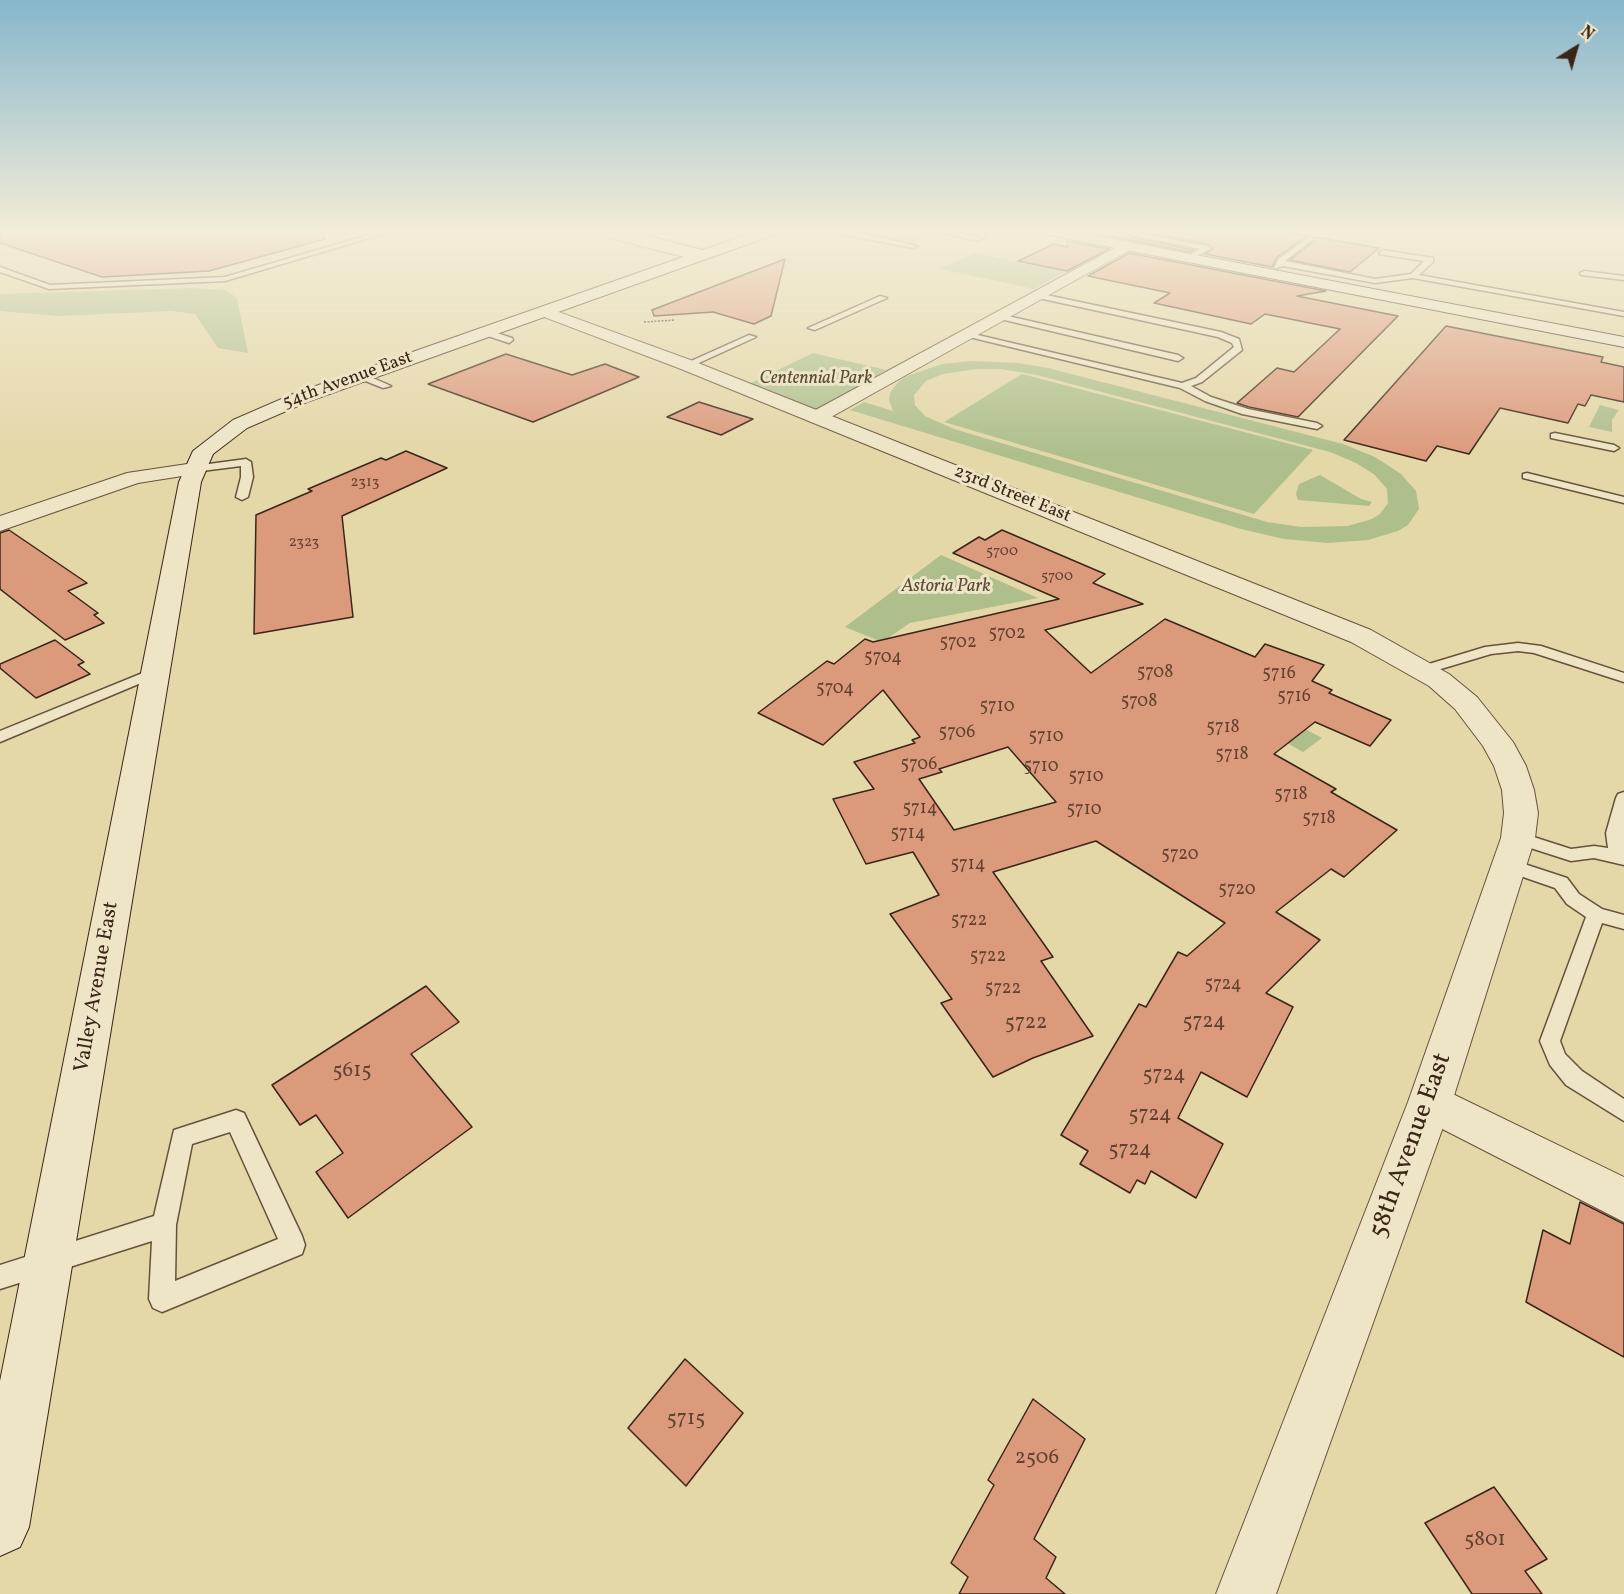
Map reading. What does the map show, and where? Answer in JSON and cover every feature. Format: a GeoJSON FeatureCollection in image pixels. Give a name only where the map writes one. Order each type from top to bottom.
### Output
{"type":"FeatureCollection","features":[{"type":"Feature","properties":{"kind":"main road","name":"54th Avenue East"},"geometry":{"type":"LineString","coordinates":[[199,460],[222,435],[248,419],[361,376],[564,305]]}},
{"type":"Feature","properties":{"kind":"main road"},"geometry":{"type":"LineString","coordinates":[[1458,305],[1624,342]]}},
{"type":"Feature","properties":{"kind":"main road","name":"23rd Street East"},"geometry":{"type":"LineString","coordinates":[[545,312],[687,365],[1318,617],[1424,670],[1466,703]]}},
{"type":"Feature","properties":{"kind":"main road","name":"Valley Avenue East"},"geometry":{"type":"LineString","coordinates":[[0,1527],[190,482],[199,460]]}},
{"type":"Feature","properties":{"kind":"main road","name":"58th Avenue East"},"geometry":{"type":"LineString","coordinates":[[1246,1594],[1430,1101],[1514,851],[1521,813],[1518,790],[1510,766],[1497,742],[1466,703]]}},
{"type":"Feature","properties":{"kind":"street"},"geometry":{"type":"LineString","coordinates":[[817,417],[1019,305]]}},
{"type":"Feature","properties":{"kind":"street"},"geometry":{"type":"LineString","coordinates":[[0,524],[112,483],[199,460]]}},
{"type":"Feature","properties":{"kind":"street"},"geometry":{"type":"LineString","coordinates":[[1430,1101],[1624,1200]]}},
{"type":"Feature","properties":{"kind":"lane"},"geometry":{"type":"LineString","coordinates":[[812,328],[866,305]]}},
{"type":"Feature","properties":{"kind":"lane"},"geometry":{"type":"LineString","coordinates":[[1076,305],[1213,333],[1233,339],[1239,346],[1236,351],[1199,380],[1183,386]]}},
{"type":"Feature","properties":{"kind":"lane"},"geometry":{"type":"LineString","coordinates":[[1576,305],[1624,314]]}},
{"type":"Feature","properties":{"kind":"lane"},"geometry":{"type":"LineString","coordinates":[[999,316],[1178,358]]}},
{"type":"Feature","properties":{"kind":"lane"},"geometry":{"type":"LineString","coordinates":[[486,332],[509,340]]}},
{"type":"Feature","properties":{"kind":"lane"},"geometry":{"type":"LineString","coordinates":[[965,335],[1183,386],[1208,399],[1246,412],[1317,426]]}},
{"type":"Feature","properties":{"kind":"lane"},"geometry":{"type":"LineString","coordinates":[[687,365],[752,337]]}},
{"type":"Feature","properties":{"kind":"lane"},"geometry":{"type":"LineString","coordinates":[[361,376],[386,386]]}},
{"type":"Feature","properties":{"kind":"lane"},"geometry":{"type":"LineString","coordinates":[[1555,436],[1614,448]]}},
{"type":"Feature","properties":{"kind":"lane"},"geometry":{"type":"LineString","coordinates":[[199,460],[246,462],[247,477],[242,497]]}},
{"type":"Feature","properties":{"kind":"lane"},"geometry":{"type":"LineString","coordinates":[[1527,476],[1624,500]]}},
{"type":"Feature","properties":{"kind":"lane"},"geometry":{"type":"LineString","coordinates":[[1424,670],[1490,650],[1518,647],[1536,650],[1624,678]]}},
{"type":"Feature","properties":{"kind":"lane"},"geometry":{"type":"LineString","coordinates":[[0,737],[155,672]]}},
{"type":"Feature","properties":{"kind":"lane"},"geometry":{"type":"LineString","coordinates":[[1514,851],[1571,855],[1594,852],[1621,857],[1615,833],[1624,798]]}},
{"type":"Feature","properties":{"kind":"lane"},"geometry":{"type":"LineString","coordinates":[[1514,851],[1561,883],[1573,899],[1596,914],[1624,922]]}},
{"type":"Feature","properties":{"kind":"lane"},"geometry":{"type":"LineString","coordinates":[[1596,914],[1550,1041],[1557,1059],[1574,1078],[1624,1111]]}},
{"type":"Feature","properties":{"kind":"lane"},"geometry":{"type":"LineString","coordinates":[[236,1120],[293,1245],[162,1299],[164,1225],[182,1137],[236,1120]]}},
{"type":"Feature","properties":{"kind":"lane"},"geometry":{"type":"LineString","coordinates":[[0,1277],[164,1225]]}},
{"type":"Feature","properties":{"kind":"path"},"geometry":{"type":"LineString","coordinates":[[644,322],[675,320]]}},
{"type":"Feature","properties":{"kind":"green space"},"geometry":{"type":"Polygon","coordinates":[[[0,305],[238,305],[248,353],[218,348],[195,314],[171,311],[58,316],[0,311],[0,305]]]}},
{"type":"Feature","properties":{"kind":"green space","name":"Centennial Park"},"geometry":{"type":"Polygon","coordinates":[[[813,353],[886,370],[813,411],[751,383],[813,353]]]}},
{"type":"Feature","properties":{"kind":"green space"},"geometry":{"type":"Polygon","coordinates":[[[971,361],[1018,363],[1048,368],[1343,444],[1375,457],[1401,474],[1416,491],[1419,509],[1408,525],[1398,531],[1368,540],[1328,543],[1284,539],[1241,529],[850,410],[864,402],[893,411],[889,400],[890,393],[899,381],[942,364],[971,361]],[[976,369],[943,374],[926,381],[914,395],[915,405],[925,416],[954,429],[1267,522],[1301,527],[1348,526],[1372,519],[1380,514],[1388,503],[1387,489],[1375,475],[1356,463],[1330,452],[1037,375],[1001,369],[976,369]]]}},
{"type":"Feature","properties":{"kind":"green space"},"geometry":{"type":"Polygon","coordinates":[[[1022,374],[1313,450],[1254,514],[944,422],[1022,374]]]}},
{"type":"Feature","properties":{"kind":"green space"},"geometry":{"type":"Polygon","coordinates":[[[1600,405],[1619,410],[1612,420],[1612,432],[1589,427],[1600,405]]]}},
{"type":"Feature","properties":{"kind":"green space"},"geometry":{"type":"Polygon","coordinates":[[[1320,475],[1361,499],[1372,502],[1369,506],[1298,500],[1296,494],[1299,484],[1320,475]]]}},
{"type":"Feature","properties":{"kind":"green space","name":"Astoria Park"},"geometry":{"type":"Polygon","coordinates":[[[941,555],[1038,598],[910,623],[882,642],[845,627],[941,555]]]}},
{"type":"Feature","properties":{"kind":"green space"},"geometry":{"type":"Polygon","coordinates":[[[1232,690],[1322,738],[1303,752],[1214,702],[1232,690]]]}},
{"type":"Feature","properties":{"kind":"building"},"geometry":{"type":"Polygon","coordinates":[[[664,305],[774,305],[771,316],[754,324],[713,312],[654,316],[652,310],[664,305]]]}},
{"type":"Feature","properties":{"kind":"building"},"geometry":{"type":"Polygon","coordinates":[[[1165,305],[1344,305],[1398,316],[1298,417],[1237,403],[1277,368],[1294,372],[1340,329],[1265,314],[1251,324],[1165,305]]]}},
{"type":"Feature","properties":{"kind":"building"},"geometry":{"type":"Polygon","coordinates":[[[1446,326],[1603,357],[1601,362],[1624,367],[1624,402],[1591,395],[1585,406],[1578,404],[1568,423],[1500,408],[1469,454],[1437,446],[1426,461],[1344,440],[1446,326]]]}},
{"type":"Feature","properties":{"kind":"building"},"geometry":{"type":"Polygon","coordinates":[[[506,354],[572,375],[605,364],[639,377],[533,422],[428,384],[506,354]]]}},
{"type":"Feature","properties":{"kind":"building"},"geometry":{"type":"Polygon","coordinates":[[[699,402],[753,419],[721,435],[667,417],[699,402]]]}},
{"type":"Feature","properties":{"kind":"building"},"geometry":{"type":"Polygon","coordinates":[[[406,451],[447,468],[342,516],[353,617],[254,634],[256,515],[312,491],[308,489],[381,458],[386,460],[406,451]]]}},
{"type":"Feature","properties":{"kind":"building"},"geometry":{"type":"Polygon","coordinates":[[[9,530],[87,583],[68,591],[98,613],[94,615],[104,623],[65,640],[0,589],[0,533],[9,530]]]}},
{"type":"Feature","properties":{"kind":"building"},"geometry":{"type":"Polygon","coordinates":[[[1002,530],[1105,574],[1093,583],[1143,604],[1045,630],[1091,673],[1165,619],[1255,657],[1265,644],[1324,665],[1312,681],[1332,690],[1329,693],[1391,720],[1370,746],[1315,722],[1274,754],[1336,789],[1331,792],[1397,830],[1344,877],[1331,869],[1276,912],[1320,940],[1266,993],[1293,1007],[1247,1097],[1201,1072],[1178,1118],[1223,1144],[1196,1198],[1151,1171],[1145,1184],[1137,1180],[1130,1193],[1080,1164],[1088,1151],[1061,1135],[1139,1004],[1146,1007],[1178,952],[1187,956],[1225,923],[1096,841],[993,872],[1053,957],[1041,961],[1093,1036],[1033,1058],[993,1077],[941,1003],[952,999],[890,914],[939,895],[913,852],[866,864],[833,799],[874,789],[854,762],[915,743],[912,740],[920,737],[883,690],[823,745],[758,713],[827,661],[834,664],[865,639],[873,642],[1059,599],[953,553],[979,537],[985,540],[1002,530]],[[1008,747],[939,769],[942,772],[919,779],[954,830],[1056,802],[1008,747]]]}},
{"type":"Feature","properties":{"kind":"building"},"geometry":{"type":"Polygon","coordinates":[[[55,640],[84,662],[78,665],[90,674],[36,698],[0,668],[0,664],[55,640]]]}},
{"type":"Feature","properties":{"kind":"building"},"geometry":{"type":"Polygon","coordinates":[[[426,986],[459,1022],[411,1054],[472,1127],[348,1218],[316,1172],[343,1153],[316,1115],[300,1125],[272,1085],[426,986]]]}},
{"type":"Feature","properties":{"kind":"building"},"geometry":{"type":"Polygon","coordinates":[[[1580,1202],[1624,1224],[1624,1357],[1526,1302],[1543,1230],[1570,1244],[1580,1202]]]}},
{"type":"Feature","properties":{"kind":"building"},"geometry":{"type":"Polygon","coordinates":[[[685,1359],[743,1413],[686,1486],[628,1428],[685,1359]]]}},
{"type":"Feature","properties":{"kind":"building"},"geometry":{"type":"Polygon","coordinates":[[[1033,1399],[1085,1439],[1034,1539],[1056,1557],[1046,1578],[1065,1594],[959,1594],[968,1577],[951,1563],[994,1485],[988,1480],[1033,1399]]]}},
{"type":"Feature","properties":{"kind":"building"},"geometry":{"type":"Polygon","coordinates":[[[1494,1487],[1547,1559],[1525,1571],[1542,1594],[1472,1594],[1425,1523],[1494,1487]]]}}]}
